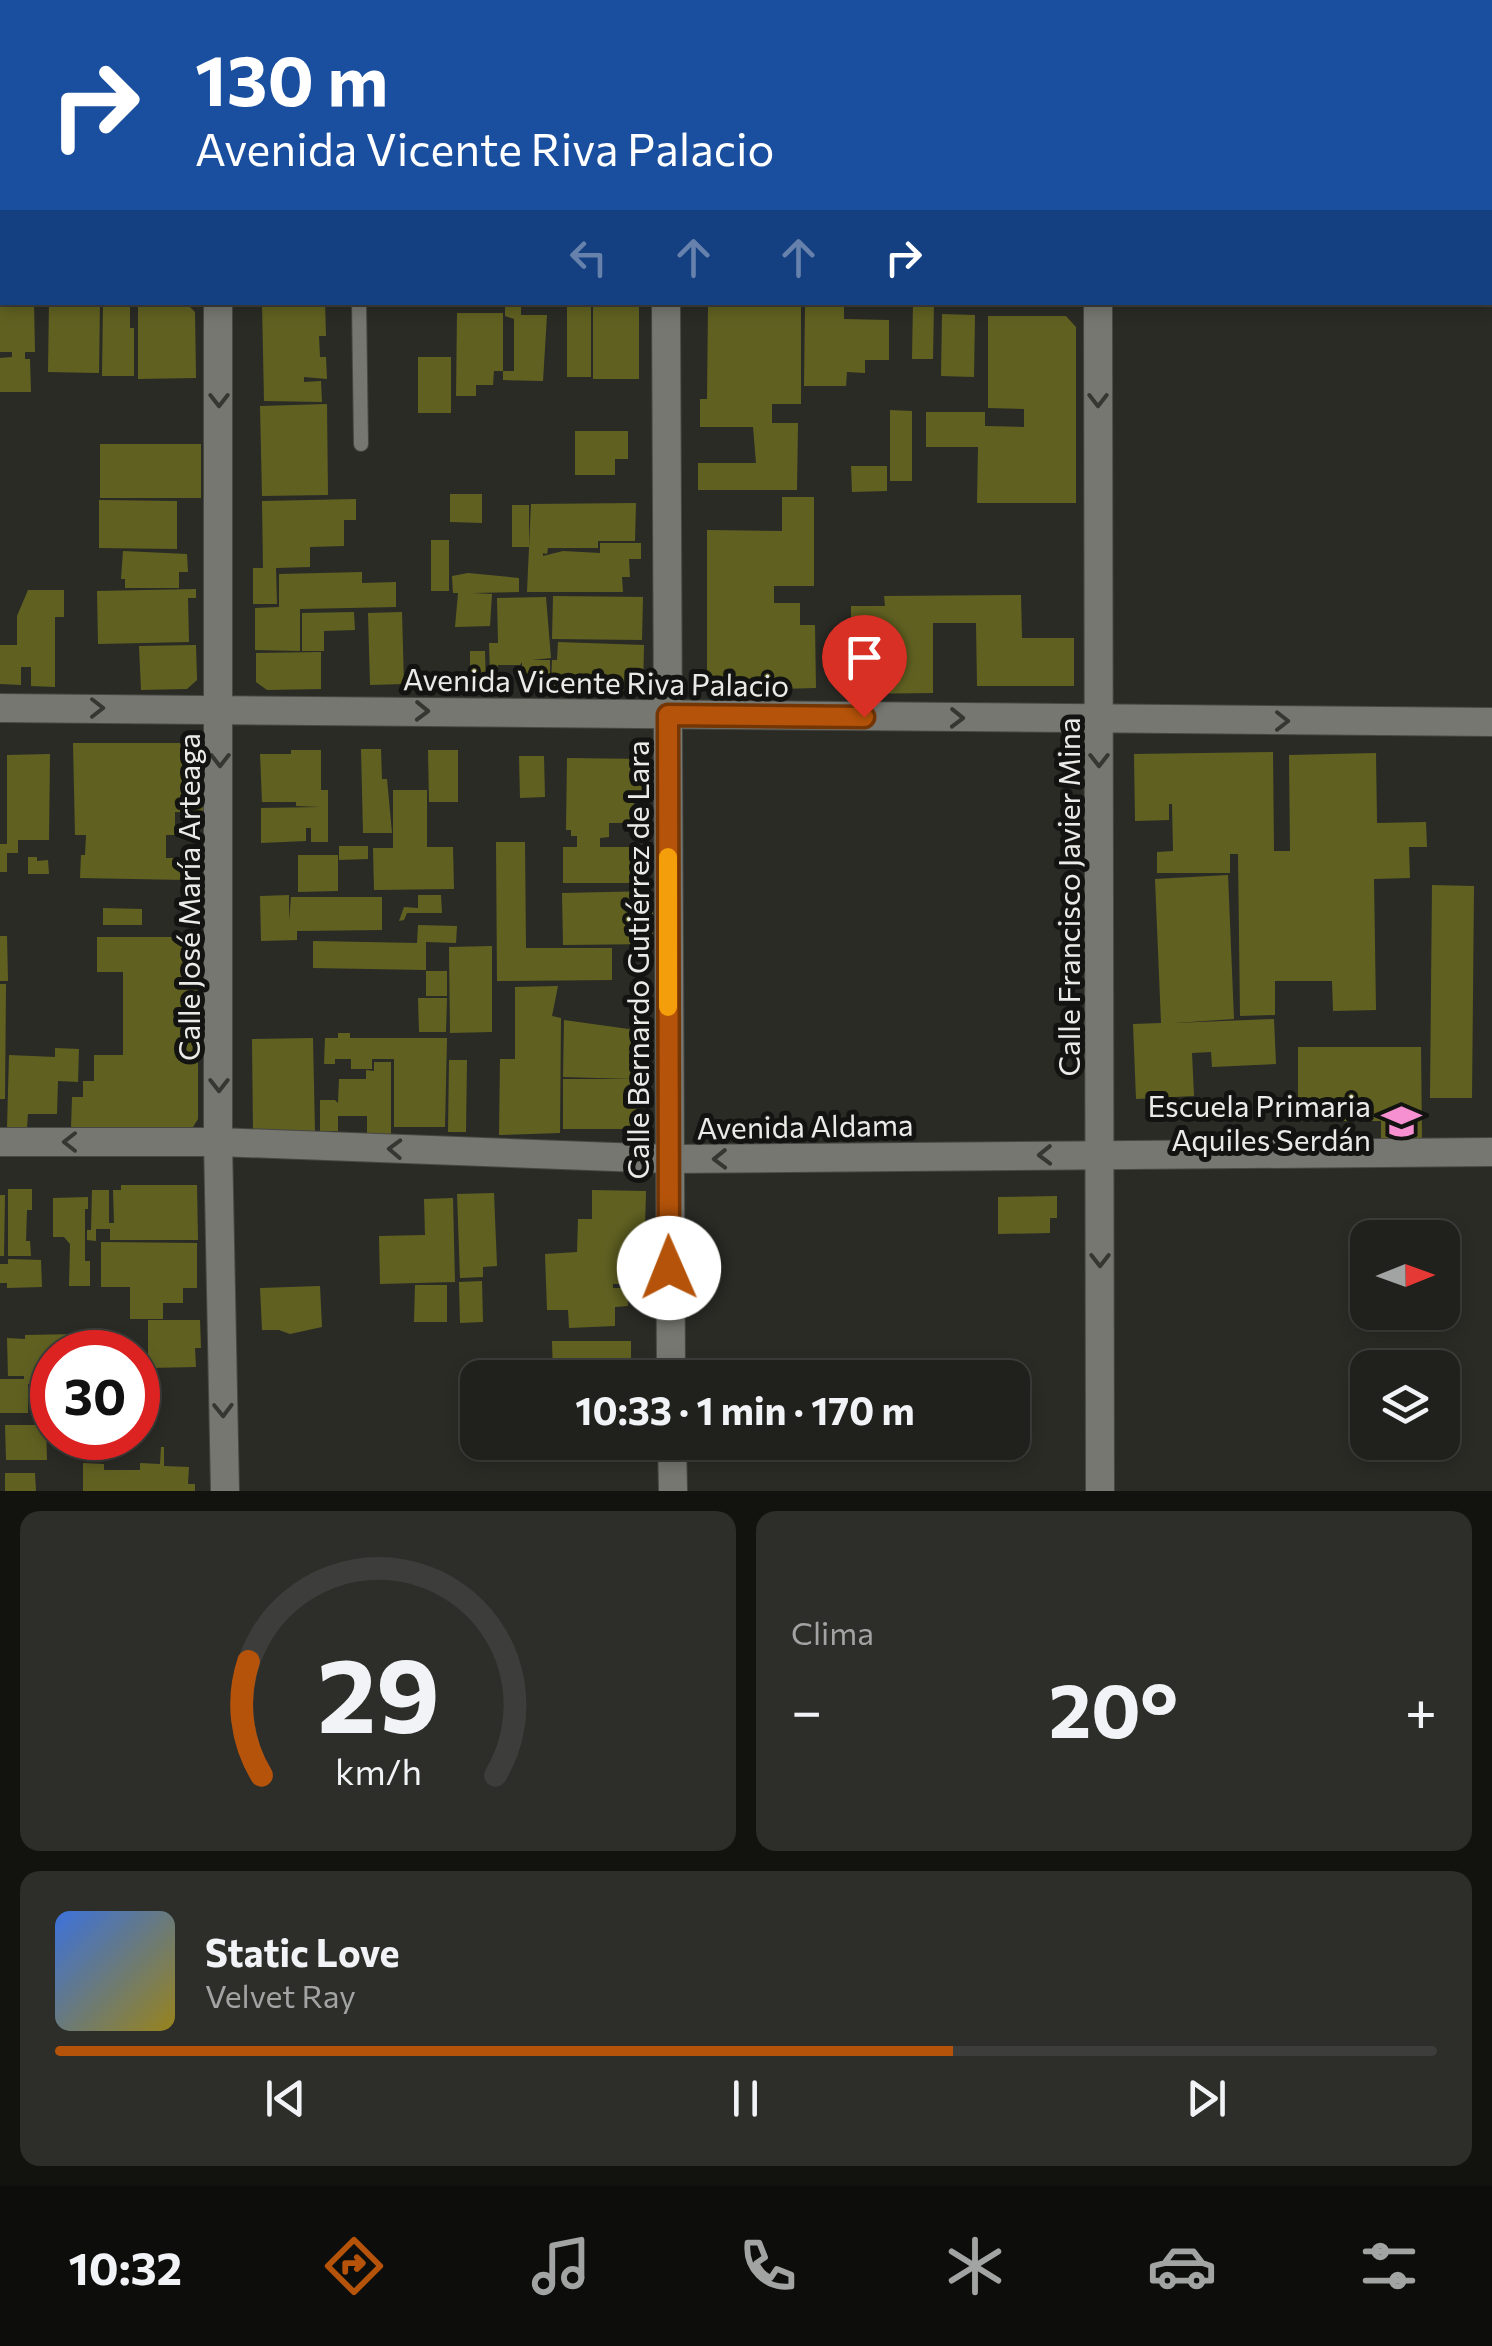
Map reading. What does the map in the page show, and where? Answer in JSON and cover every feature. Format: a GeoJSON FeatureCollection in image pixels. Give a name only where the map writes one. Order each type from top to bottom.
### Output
{"type":"FeatureCollection","features":[{"type":"Feature","properties":{"kind":"street","name":"Calle José María Arteaga"},"geometry":{"type":"LineString","coordinates":[[218,305],[218,1142],[224,1491]]}},
{"type":"Feature","properties":{"kind":"street","name":"Calle Bernardo Gutiérrez de Lara"},"geometry":{"type":"LineString","coordinates":[[666,305],[671,1360]]}},
{"type":"Feature","properties":{"kind":"street","name":"Calle Francisco Javier Mina"},"geometry":{"type":"LineString","coordinates":[[1098,305],[1100,1491]]}},
{"type":"Feature","properties":{"kind":"street","name":"Avenida Vicente Riva Palacio"},"geometry":{"type":"LineString","coordinates":[[0,708],[1492,722]]}},
{"type":"Feature","properties":{"kind":"street","name":"Avenida Aldama"},"geometry":{"type":"LineString","coordinates":[[0,1142],[218,1142],[668,1160],[1492,1152]]}},
{"type":"Feature","properties":{"kind":"street"},"geometry":{"type":"LineString","coordinates":[[672,1460],[672,1491]]}},
{"type":"Feature","properties":{"kind":"lane"},"geometry":{"type":"LineString","coordinates":[[359,305],[360,444]]}},
{"type":"Feature","properties":{"kind":"building"},"geometry":{"type":"Polygon","coordinates":[[[0,305],[34,305],[35,352],[25,352],[25,359],[30,359],[31,392],[0,392],[0,358],[12,357],[12,352],[0,352],[0,305]]]}},
{"type":"Feature","properties":{"kind":"building"},"geometry":{"type":"Polygon","coordinates":[[[49,305],[100,305],[99,373],[48,372],[49,305]]]}},
{"type":"Feature","properties":{"kind":"building"},"geometry":{"type":"Polygon","coordinates":[[[103,305],[130,305],[134,376],[102,376],[103,305]]]}},
{"type":"Feature","properties":{"kind":"building"},"geometry":{"type":"Polygon","coordinates":[[[138,305],[188,305],[195,312],[196,378],[138,379],[138,305]]]}},
{"type":"Feature","properties":{"kind":"building"},"geometry":{"type":"Polygon","coordinates":[[[262,305],[325,305],[326,336],[319,336],[320,357],[326,357],[327,379],[304,377],[304,382],[321,381],[322,402],[264,401],[262,305]]]}},
{"type":"Feature","properties":{"kind":"building"},"geometry":{"type":"Polygon","coordinates":[[[505,305],[521,305],[521,315],[547,315],[543,381],[503,380],[503,371],[514,371],[514,319],[505,316],[505,305]]]}},
{"type":"Feature","properties":{"kind":"building"},"geometry":{"type":"Polygon","coordinates":[[[708,305],[801,305],[801,404],[772,404],[772,423],[798,423],[797,490],[698,490],[698,463],[756,463],[753,427],[700,427],[700,399],[707,399],[708,305]]]}},
{"type":"Feature","properties":{"kind":"building"},"geometry":{"type":"Polygon","coordinates":[[[913,305],[934,305],[933,359],[912,359],[913,305]]]}},
{"type":"Feature","properties":{"kind":"building"},"geometry":{"type":"Polygon","coordinates":[[[567,307],[591,307],[591,377],[567,377],[567,307]]]}},
{"type":"Feature","properties":{"kind":"building"},"geometry":{"type":"Polygon","coordinates":[[[593,307],[639,307],[639,379],[593,379],[593,307]]]}},
{"type":"Feature","properties":{"kind":"building"},"geometry":{"type":"Polygon","coordinates":[[[805,307],[844,307],[844,319],[889,320],[889,360],[865,360],[865,373],[847,372],[846,386],[804,386],[805,307]]]}},
{"type":"Feature","properties":{"kind":"building"},"geometry":{"type":"Polygon","coordinates":[[[457,313],[503,313],[503,371],[494,371],[493,385],[476,385],[476,396],[456,396],[457,313]]]}},
{"type":"Feature","properties":{"kind":"building"},"geometry":{"type":"Polygon","coordinates":[[[942,314],[975,315],[974,377],[941,376],[942,314]]]}},
{"type":"Feature","properties":{"kind":"building"},"geometry":{"type":"Polygon","coordinates":[[[988,316],[1066,316],[1076,327],[1076,503],[977,503],[978,447],[926,447],[926,412],[985,412],[985,426],[1024,427],[1024,409],[988,408],[988,316]]]}},
{"type":"Feature","properties":{"kind":"building"},"geometry":{"type":"Polygon","coordinates":[[[418,357],[451,357],[451,413],[418,413],[418,357]]]}},
{"type":"Feature","properties":{"kind":"building"},"geometry":{"type":"Polygon","coordinates":[[[327,404],[328,495],[262,496],[260,406],[327,404]]]}},
{"type":"Feature","properties":{"kind":"building"},"geometry":{"type":"Polygon","coordinates":[[[890,410],[912,411],[912,481],[890,481],[890,410]]]}},
{"type":"Feature","properties":{"kind":"building"},"geometry":{"type":"Polygon","coordinates":[[[575,431],[628,431],[628,459],[615,459],[615,475],[575,475],[575,431]]]}},
{"type":"Feature","properties":{"kind":"building"},"geometry":{"type":"Polygon","coordinates":[[[100,444],[201,444],[201,498],[100,498],[100,444]]]}},
{"type":"Feature","properties":{"kind":"building"},"geometry":{"type":"Polygon","coordinates":[[[851,466],[887,466],[887,491],[852,492],[851,466]]]}},
{"type":"Feature","properties":{"kind":"building"},"geometry":{"type":"Polygon","coordinates":[[[450,494],[482,494],[482,523],[450,522],[450,494]]]}},
{"type":"Feature","properties":{"kind":"building"},"geometry":{"type":"Polygon","coordinates":[[[782,497],[814,497],[814,586],[774,586],[774,603],[800,603],[800,625],[815,625],[816,688],[707,691],[707,530],[782,531],[782,497]]]}},
{"type":"Feature","properties":{"kind":"building"},"geometry":{"type":"Polygon","coordinates":[[[356,499],[356,520],[344,520],[344,546],[310,547],[310,567],[276,568],[277,604],[253,604],[253,568],[263,568],[262,501],[356,499]]]}},
{"type":"Feature","properties":{"kind":"building"},"geometry":{"type":"Polygon","coordinates":[[[99,500],[177,501],[177,549],[99,548],[99,500]]]}},
{"type":"Feature","properties":{"kind":"building"},"geometry":{"type":"Polygon","coordinates":[[[636,503],[635,541],[598,541],[598,548],[548,548],[547,554],[543,553],[543,556],[563,551],[600,553],[600,543],[641,543],[641,559],[629,559],[630,577],[622,577],[623,592],[527,592],[531,504],[636,503]]]}},
{"type":"Feature","properties":{"kind":"building"},"geometry":{"type":"Polygon","coordinates":[[[512,505],[529,505],[529,547],[512,547],[512,505]]]}},
{"type":"Feature","properties":{"kind":"building"},"geometry":{"type":"Polygon","coordinates":[[[431,540],[449,540],[449,591],[431,591],[431,540]]]}},
{"type":"Feature","properties":{"kind":"building"},"geometry":{"type":"Polygon","coordinates":[[[123,551],[187,554],[188,572],[179,572],[179,588],[125,588],[125,579],[121,579],[123,551]]]}},
{"type":"Feature","properties":{"kind":"building"},"geometry":{"type":"Polygon","coordinates":[[[362,572],[362,583],[396,582],[396,607],[300,609],[300,651],[255,650],[255,608],[279,607],[279,574],[362,572]]]}},
{"type":"Feature","properties":{"kind":"building"},"geometry":{"type":"Polygon","coordinates":[[[468,573],[519,578],[519,592],[472,593],[492,594],[490,626],[455,627],[458,593],[453,593],[452,576],[468,573]]]}},
{"type":"Feature","properties":{"kind":"building"},"geometry":{"type":"Polygon","coordinates":[[[196,589],[196,598],[188,598],[189,642],[98,644],[97,591],[196,589]]]}},
{"type":"Feature","properties":{"kind":"building"},"geometry":{"type":"Polygon","coordinates":[[[28,590],[64,590],[64,617],[55,617],[55,687],[31,686],[31,667],[21,667],[21,685],[0,684],[0,645],[17,645],[17,616],[28,590]]]}},
{"type":"Feature","properties":{"kind":"building"},"geometry":{"type":"Polygon","coordinates":[[[1021,595],[1022,638],[1074,638],[1074,686],[977,686],[976,623],[933,623],[933,693],[851,694],[851,606],[885,606],[884,596],[1021,595]]]}},
{"type":"Feature","properties":{"kind":"building"},"geometry":{"type":"Polygon","coordinates":[[[553,596],[643,597],[642,640],[552,639],[553,596]]]}},
{"type":"Feature","properties":{"kind":"building"},"geometry":{"type":"Polygon","coordinates":[[[546,597],[551,658],[532,660],[550,660],[550,687],[522,687],[522,662],[498,665],[498,675],[490,675],[489,643],[498,643],[497,598],[546,597]]]}},
{"type":"Feature","properties":{"kind":"building"},"geometry":{"type":"Polygon","coordinates":[[[354,612],[355,630],[324,631],[324,651],[302,651],[302,613],[354,612]]]}},
{"type":"Feature","properties":{"kind":"building"},"geometry":{"type":"Polygon","coordinates":[[[402,612],[404,684],[370,685],[368,613],[402,612]]]}},
{"type":"Feature","properties":{"kind":"building"},"geometry":{"type":"Polygon","coordinates":[[[558,642],[644,645],[643,692],[551,690],[552,660],[557,660],[558,642]]]}},
{"type":"Feature","properties":{"kind":"building"},"geometry":{"type":"Polygon","coordinates":[[[196,645],[197,680],[187,689],[141,690],[139,646],[196,645]]]}},
{"type":"Feature","properties":{"kind":"building"},"geometry":{"type":"Polygon","coordinates":[[[470,651],[485,651],[486,689],[470,689],[470,651]]]}},
{"type":"Feature","properties":{"kind":"building"},"geometry":{"type":"Polygon","coordinates":[[[321,652],[321,689],[267,690],[256,682],[256,653],[321,652]]]}},
{"type":"Feature","properties":{"kind":"building"},"geometry":{"type":"Polygon","coordinates":[[[73,743],[203,743],[203,813],[175,812],[175,835],[166,835],[166,858],[185,858],[186,880],[80,878],[86,835],[75,835],[73,743]]]}},
{"type":"Feature","properties":{"kind":"building"},"geometry":{"type":"Polygon","coordinates":[[[361,749],[381,749],[392,833],[363,833],[361,749]]]}},
{"type":"Feature","properties":{"kind":"building"},"geometry":{"type":"Polygon","coordinates":[[[291,750],[321,750],[321,790],[328,790],[328,842],[311,842],[311,828],[306,828],[306,841],[261,843],[261,808],[321,807],[262,802],[260,754],[291,754],[291,750]]]}},
{"type":"Feature","properties":{"kind":"building"},"geometry":{"type":"Polygon","coordinates":[[[428,750],[458,750],[458,802],[429,802],[428,750]]]}},
{"type":"Feature","properties":{"kind":"building"},"geometry":{"type":"Polygon","coordinates":[[[1273,752],[1274,851],[1290,851],[1289,755],[1376,753],[1377,823],[1426,822],[1427,847],[1409,847],[1410,878],[1374,879],[1376,1010],[1333,1011],[1332,981],[1275,981],[1275,1015],[1240,1016],[1238,854],[1230,854],[1230,873],[1157,873],[1157,852],[1173,851],[1172,804],[1169,820],[1135,821],[1134,754],[1273,752]]]}},
{"type":"Feature","properties":{"kind":"building"},"geometry":{"type":"Polygon","coordinates":[[[50,754],[49,840],[18,840],[18,853],[7,853],[7,872],[0,872],[0,844],[7,844],[7,755],[50,754]]]}},
{"type":"Feature","properties":{"kind":"building"},"geometry":{"type":"Polygon","coordinates":[[[519,756],[544,756],[545,797],[520,798],[519,756]]]}},
{"type":"Feature","properties":{"kind":"building"},"geometry":{"type":"Polygon","coordinates":[[[567,758],[646,759],[645,803],[634,802],[633,823],[609,823],[609,837],[600,838],[600,847],[639,847],[639,883],[563,883],[563,847],[577,847],[577,836],[566,830],[567,758]]]}},
{"type":"Feature","properties":{"kind":"building"},"geometry":{"type":"Polygon","coordinates":[[[393,790],[427,790],[427,847],[453,847],[454,889],[374,890],[373,848],[393,848],[393,790]]]}},
{"type":"Feature","properties":{"kind":"building"},"geometry":{"type":"Polygon","coordinates":[[[496,842],[525,842],[526,948],[612,948],[612,980],[497,981],[496,842]]]}},
{"type":"Feature","properties":{"kind":"building"},"geometry":{"type":"Polygon","coordinates":[[[339,846],[368,846],[368,859],[339,860],[339,846]]]}},
{"type":"Feature","properties":{"kind":"building"},"geometry":{"type":"Polygon","coordinates":[[[298,855],[338,855],[338,891],[298,892],[298,855]]]}},
{"type":"Feature","properties":{"kind":"building"},"geometry":{"type":"Polygon","coordinates":[[[28,857],[48,860],[49,874],[28,874],[28,857]]]}},
{"type":"Feature","properties":{"kind":"building"},"geometry":{"type":"Polygon","coordinates":[[[1228,875],[1234,1019],[1175,1023],[1274,1019],[1276,1064],[1212,1067],[1211,1052],[1192,1053],[1194,1096],[1136,1099],[1133,1024],[1161,1023],[1155,879],[1228,875]]]}},
{"type":"Feature","properties":{"kind":"building"},"geometry":{"type":"Polygon","coordinates":[[[1432,885],[1474,886],[1472,1098],[1430,1098],[1432,885]]]}},
{"type":"Feature","properties":{"kind":"building"},"geometry":{"type":"Polygon","coordinates":[[[653,891],[653,944],[563,945],[562,893],[653,891]]]}},
{"type":"Feature","properties":{"kind":"building"},"geometry":{"type":"Polygon","coordinates":[[[289,895],[289,921],[291,897],[382,897],[382,930],[297,931],[297,940],[261,941],[260,896],[289,895]]]}},
{"type":"Feature","properties":{"kind":"building"},"geometry":{"type":"Polygon","coordinates":[[[418,895],[441,895],[442,913],[407,913],[399,921],[404,907],[418,908],[418,895]]]}},
{"type":"Feature","properties":{"kind":"building"},"geometry":{"type":"Polygon","coordinates":[[[103,908],[142,909],[142,925],[103,925],[103,908]]]}},
{"type":"Feature","properties":{"kind":"building"},"geometry":{"type":"Polygon","coordinates":[[[418,925],[457,926],[456,943],[426,942],[426,970],[313,968],[313,941],[417,943],[418,925]]]}},
{"type":"Feature","properties":{"kind":"building"},"geometry":{"type":"Polygon","coordinates":[[[0,936],[7,936],[8,981],[0,981],[0,936]]]}},
{"type":"Feature","properties":{"kind":"building"},"geometry":{"type":"Polygon","coordinates":[[[97,937],[198,937],[198,1119],[193,1127],[71,1129],[72,1097],[83,1097],[83,1081],[94,1081],[94,1055],[123,1055],[123,972],[97,972],[97,937]]]}},
{"type":"Feature","properties":{"kind":"building"},"geometry":{"type":"Polygon","coordinates":[[[492,946],[492,1032],[450,1033],[449,947],[492,946]]]}},
{"type":"Feature","properties":{"kind":"building"},"geometry":{"type":"Polygon","coordinates":[[[426,971],[447,971],[447,996],[426,996],[426,971]]]}},
{"type":"Feature","properties":{"kind":"building"},"geometry":{"type":"Polygon","coordinates":[[[0,984],[6,984],[5,1099],[0,1099],[0,984]]]}},
{"type":"Feature","properties":{"kind":"building"},"geometry":{"type":"Polygon","coordinates":[[[558,986],[552,1016],[561,1018],[560,1133],[499,1135],[500,1059],[515,1059],[515,987],[558,986]]]}},
{"type":"Feature","properties":{"kind":"building"},"geometry":{"type":"Polygon","coordinates":[[[418,998],[447,998],[446,1032],[419,1032],[418,998]]]}},
{"type":"Feature","properties":{"kind":"building"},"geometry":{"type":"Polygon","coordinates":[[[564,1020],[643,1031],[644,1129],[563,1129],[563,1079],[633,1079],[563,1077],[564,1020]]]}},
{"type":"Feature","properties":{"kind":"building"},"geometry":{"type":"Polygon","coordinates":[[[338,1033],[350,1033],[350,1038],[447,1038],[445,1127],[394,1127],[394,1059],[372,1059],[372,1069],[351,1069],[351,1059],[324,1064],[325,1038],[338,1038],[338,1033]]]}},
{"type":"Feature","properties":{"kind":"building"},"geometry":{"type":"Polygon","coordinates":[[[313,1038],[315,1133],[253,1134],[252,1039],[313,1038]]]}},
{"type":"Feature","properties":{"kind":"building"},"geometry":{"type":"Polygon","coordinates":[[[1298,1047],[1421,1047],[1422,1139],[1381,1139],[1381,1121],[1298,1121],[1298,1047]]]}},
{"type":"Feature","properties":{"kind":"building"},"geometry":{"type":"Polygon","coordinates":[[[55,1048],[79,1049],[78,1082],[58,1081],[57,1114],[28,1114],[27,1128],[7,1128],[9,1055],[55,1057],[55,1048]]]}},
{"type":"Feature","properties":{"kind":"building"},"geometry":{"type":"Polygon","coordinates":[[[449,1060],[467,1060],[466,1132],[448,1132],[449,1060]]]}},
{"type":"Feature","properties":{"kind":"building"},"geometry":{"type":"Polygon","coordinates":[[[374,1062],[391,1062],[391,1137],[367,1136],[367,1116],[338,1116],[338,1131],[320,1131],[320,1100],[338,1103],[339,1079],[366,1079],[366,1070],[374,1071],[374,1062]]]}},
{"type":"Feature","properties":{"kind":"building"},"geometry":{"type":"Polygon","coordinates":[[[121,1185],[197,1185],[198,1240],[110,1240],[110,1229],[96,1229],[96,1241],[87,1240],[92,1190],[109,1190],[109,1223],[114,1223],[113,1190],[121,1190],[121,1185]]]}},
{"type":"Feature","properties":{"kind":"building"},"geometry":{"type":"Polygon","coordinates":[[[8,1189],[32,1189],[26,1241],[30,1241],[31,1256],[8,1256],[8,1189]]]}},
{"type":"Feature","properties":{"kind":"building"},"geometry":{"type":"Polygon","coordinates":[[[592,1190],[646,1191],[642,1284],[613,1284],[613,1288],[627,1288],[628,1306],[615,1307],[615,1326],[569,1328],[568,1310],[547,1310],[545,1254],[577,1252],[578,1219],[592,1219],[592,1190]]]}},
{"type":"Feature","properties":{"kind":"building"},"geometry":{"type":"Polygon","coordinates":[[[494,1193],[497,1266],[483,1267],[483,1277],[460,1278],[457,1194],[494,1193]]]}},
{"type":"Feature","properties":{"kind":"building"},"geometry":{"type":"Polygon","coordinates":[[[0,1195],[5,1195],[4,1256],[0,1256],[0,1195]]]}},
{"type":"Feature","properties":{"kind":"building"},"geometry":{"type":"Polygon","coordinates":[[[1057,1196],[1057,1218],[1050,1218],[1050,1233],[998,1234],[998,1197],[1057,1196]]]}},
{"type":"Feature","properties":{"kind":"building"},"geometry":{"type":"Polygon","coordinates":[[[88,1197],[85,1261],[90,1261],[90,1286],[69,1286],[70,1244],[64,1237],[53,1237],[53,1198],[88,1197]]]}},
{"type":"Feature","properties":{"kind":"building"},"geometry":{"type":"Polygon","coordinates":[[[453,1198],[455,1282],[380,1284],[379,1236],[425,1235],[424,1199],[453,1198]]]}},
{"type":"Feature","properties":{"kind":"building"},"geometry":{"type":"Polygon","coordinates":[[[101,1242],[197,1243],[197,1288],[183,1288],[183,1303],[163,1303],[163,1319],[130,1319],[130,1287],[101,1287],[101,1242]]]}},
{"type":"Feature","properties":{"kind":"building"},"geometry":{"type":"Polygon","coordinates":[[[8,1259],[41,1260],[42,1287],[7,1288],[7,1283],[0,1283],[0,1264],[8,1264],[8,1259]]]}},
{"type":"Feature","properties":{"kind":"building"},"geometry":{"type":"Polygon","coordinates":[[[482,1281],[483,1322],[460,1323],[459,1282],[482,1281]]]}},
{"type":"Feature","properties":{"kind":"building"},"geometry":{"type":"Polygon","coordinates":[[[415,1285],[447,1285],[447,1322],[414,1322],[415,1285]]]}},
{"type":"Feature","properties":{"kind":"building"},"geometry":{"type":"Polygon","coordinates":[[[320,1286],[322,1327],[290,1334],[262,1330],[260,1288],[320,1286]]]}},
{"type":"Feature","properties":{"kind":"building"},"geometry":{"type":"Polygon","coordinates":[[[148,1320],[200,1320],[201,1348],[195,1348],[196,1367],[160,1368],[160,1330],[148,1330],[148,1320]]]}},
{"type":"Feature","properties":{"kind":"building"},"geometry":{"type":"Polygon","coordinates":[[[25,1335],[30,1335],[28,1413],[0,1413],[0,1379],[24,1379],[8,1376],[7,1338],[25,1339],[25,1335]]]}},
{"type":"Feature","properties":{"kind":"building"},"geometry":{"type":"Polygon","coordinates":[[[552,1341],[631,1341],[631,1360],[553,1360],[552,1341]]]}},
{"type":"Feature","properties":{"kind":"building"},"geometry":{"type":"Polygon","coordinates":[[[5,1425],[30,1425],[30,1460],[6,1460],[5,1425]]]}},
{"type":"Feature","properties":{"kind":"building"},"geometry":{"type":"Polygon","coordinates":[[[161,1447],[164,1466],[189,1467],[188,1484],[195,1484],[195,1491],[83,1491],[83,1463],[104,1464],[104,1470],[140,1470],[140,1463],[160,1464],[161,1447]]]}},
{"type":"Feature","properties":{"kind":"building"},"geometry":{"type":"Polygon","coordinates":[[[5,1473],[35,1473],[36,1491],[5,1491],[5,1473]]]}},
{"type":"Feature","properties":{"kind":"slow traffic"},"geometry":{"type":"LineString","coordinates":[[668,857],[668,1007]]}},
{"type":"Feature","properties":{"kind":"place","name":"Escuela Primaria Aquiles Serdán"},"geometry":{"type":"Point","coordinates":[1401,1121]}},
{"type":"Feature","properties":{"kind":"route"},"geometry":{"type":"LineString","coordinates":[[669,1268],[668,715],[864,717]]}}]}
